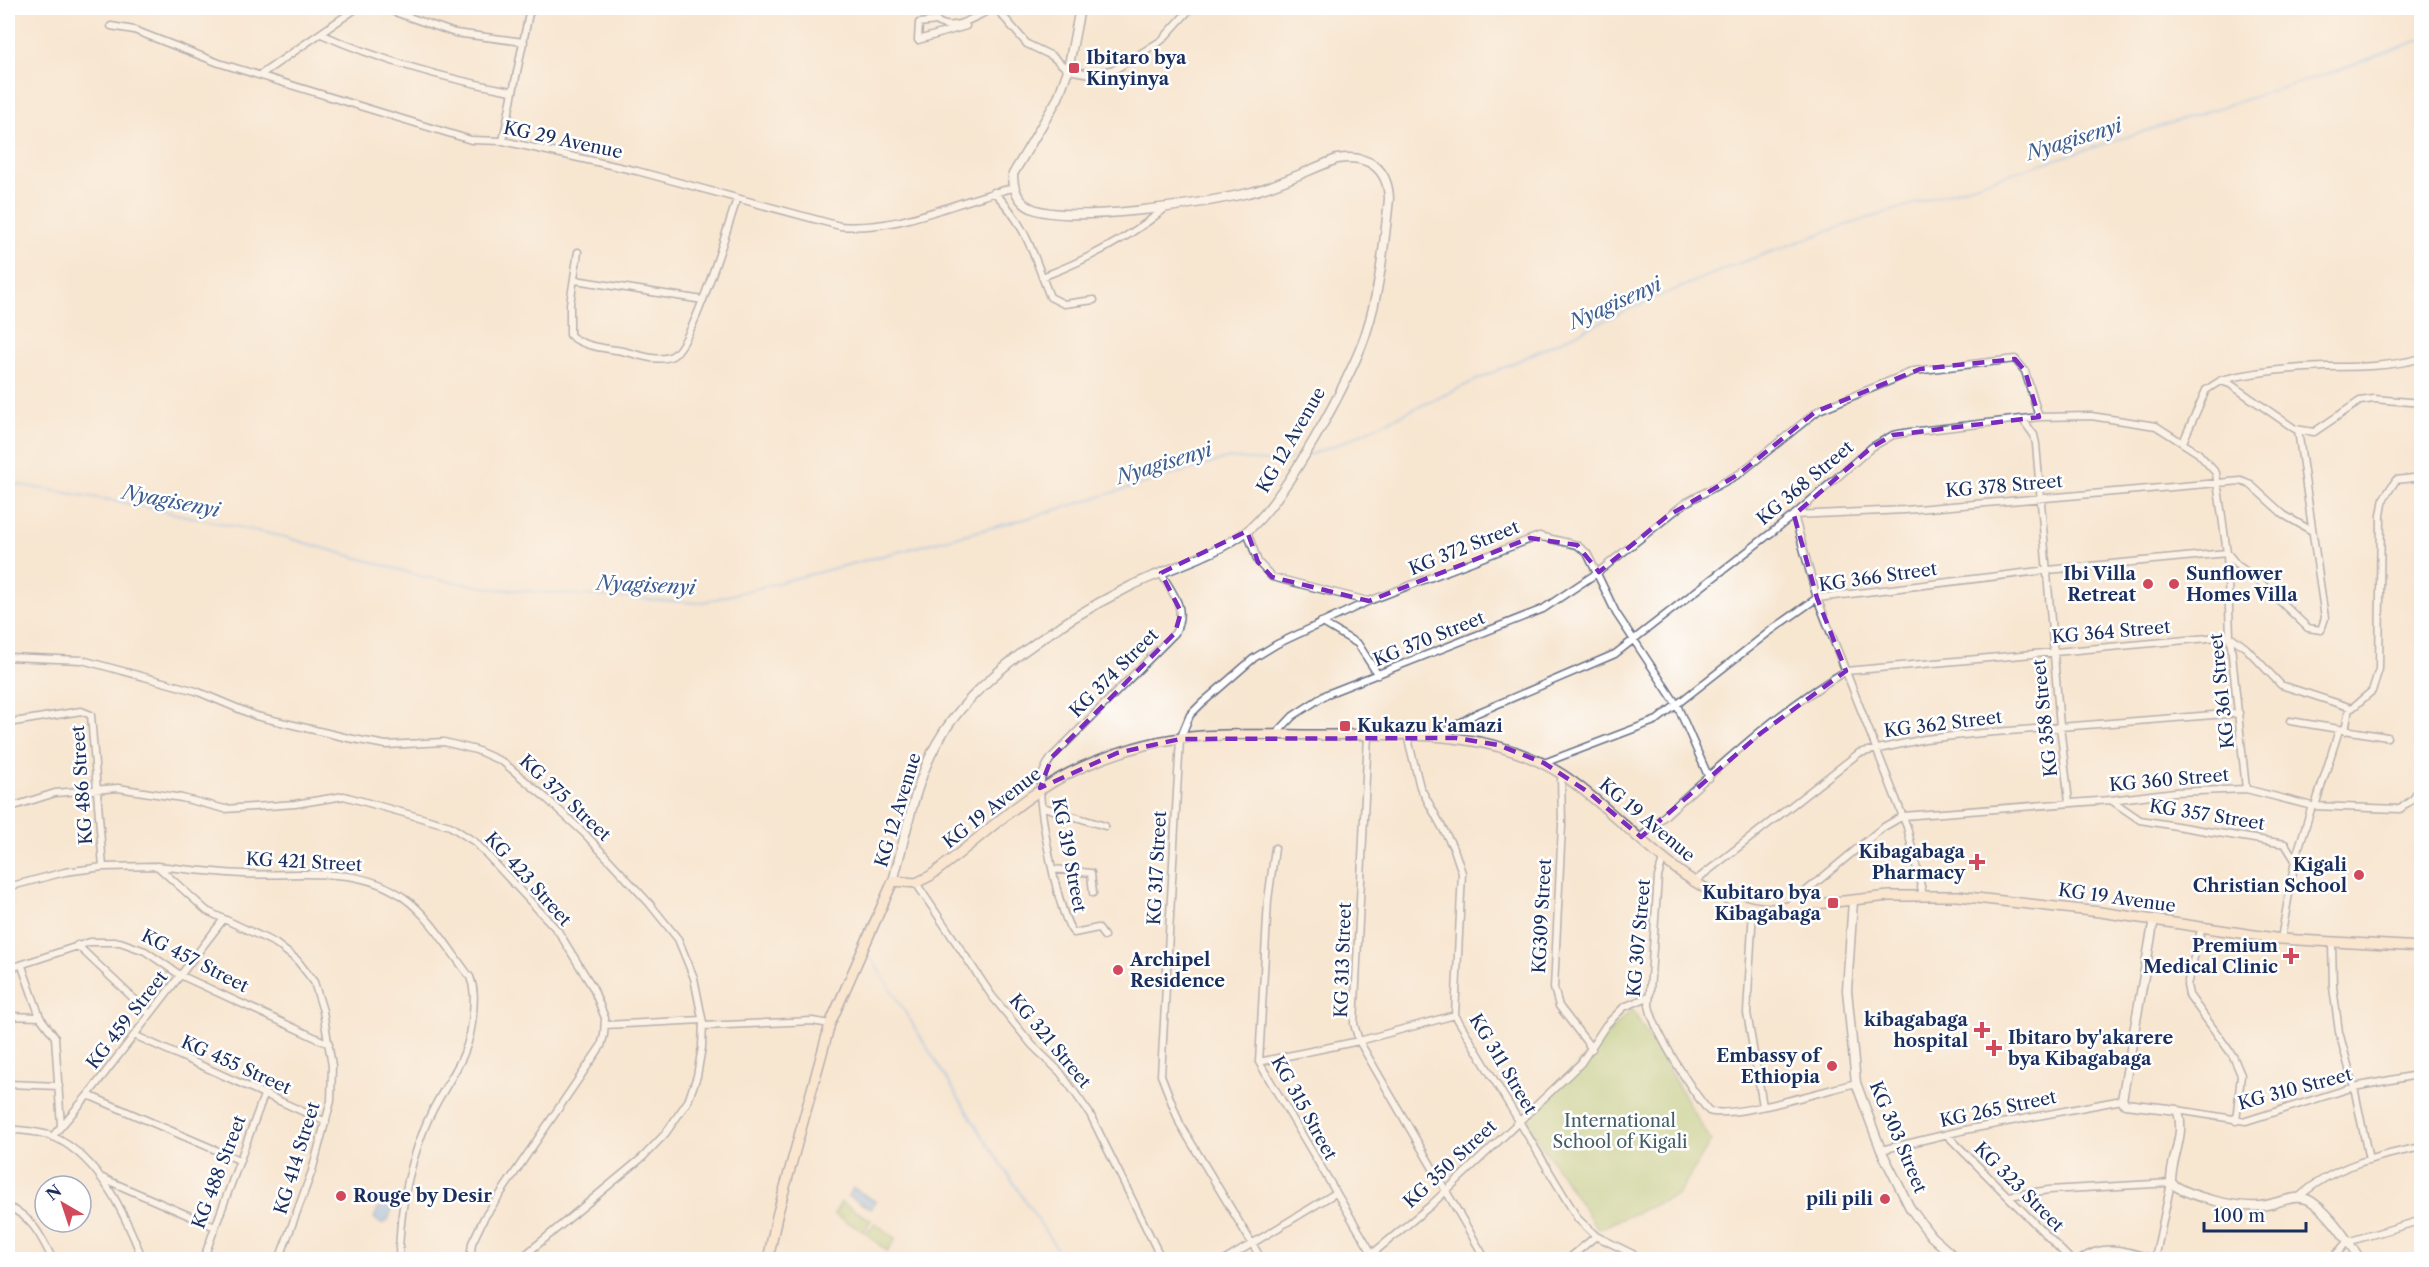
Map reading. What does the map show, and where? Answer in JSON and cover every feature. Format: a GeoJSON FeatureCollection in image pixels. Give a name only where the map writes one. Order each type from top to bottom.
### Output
{"type":"FeatureCollection","features":[{"type":"Feature","properties":{"kind":"main road","name":"KG 19 Avenue"},"geometry":{"type":"LineString","coordinates":[[916,883],[944,866],[1040,788],[1117,753],[1180,738],[1407,735],[1498,746],[1544,763],[1604,805],[1664,858],[1695,881],[1719,896],[1753,909],[1923,895],[1958,896],[2154,919],[2281,939],[2421,946]]}},
{"type":"Feature","properties":{"kind":"main road"},"geometry":{"type":"LineString","coordinates":[[893,881],[916,883]]}},
{"type":"Feature","properties":{"kind":"main road","name":"KG 12 Avenue"},"geometry":{"type":"LineString","coordinates":[[768,1260],[830,1024],[893,881]]}},
{"type":"Feature","properties":{"kind":"street"},"geometry":{"type":"LineString","coordinates":[[260,75],[357,8]]}},
{"type":"Feature","properties":{"kind":"street"},"geometry":{"type":"LineString","coordinates":[[383,8],[454,33],[524,42]]}},
{"type":"Feature","properties":{"kind":"street"},"geometry":{"type":"LineString","coordinates":[[503,141],[511,91],[529,13],[536,8]]}},
{"type":"Feature","properties":{"kind":"street"},"geometry":{"type":"LineString","coordinates":[[966,26],[918,40],[919,23],[937,21],[951,27],[996,8],[1027,44],[1052,56],[1068,70],[1091,74],[1116,69],[1162,40],[1191,8]]}},
{"type":"Feature","properties":{"kind":"street"},"geometry":{"type":"LineString","coordinates":[[1013,188],[1013,174],[1017,164],[1050,114],[1068,70],[1080,8]]}},
{"type":"Feature","properties":{"kind":"street","name":"KG 29 Avenue"},"geometry":{"type":"LineString","coordinates":[[111,26],[134,30],[260,75],[460,137],[503,141],[637,171],[810,220],[865,228],[909,221],[994,192],[1013,188]]}},
{"type":"Feature","properties":{"kind":"street"},"geometry":{"type":"LineString","coordinates":[[321,34],[353,48],[447,80],[511,91]]}},
{"type":"Feature","properties":{"kind":"street","name":"KG 12 Avenue"},"geometry":{"type":"LineString","coordinates":[[893,881],[926,767],[951,721],[972,697],[999,671],[1037,643],[1095,606],[1247,531],[1269,510],[1310,444],[1353,365],[1367,331],[1384,245],[1389,199],[1387,183],[1373,162],[1350,157],[1338,159],[1249,193],[1169,205],[1066,214],[1029,207],[1013,188]]}},
{"type":"Feature","properties":{"kind":"street"},"geometry":{"type":"LineString","coordinates":[[994,192],[1018,219],[1033,248],[1050,297],[1058,303],[1094,300]]}},
{"type":"Feature","properties":{"kind":"street"},"geometry":{"type":"LineString","coordinates":[[578,252],[570,304],[570,335],[589,345],[656,358],[672,357],[680,350],[703,300],[737,199]]}},
{"type":"Feature","properties":{"kind":"street"},"geometry":{"type":"LineString","coordinates":[[1042,277],[1087,259],[1169,205]]}},
{"type":"Feature","properties":{"kind":"street"},"geometry":{"type":"LineString","coordinates":[[574,280],[703,300]]}},
{"type":"Feature","properties":{"kind":"street"},"geometry":{"type":"LineString","coordinates":[[2183,442],[2206,390],[2220,381],[2245,374],[2301,368],[2376,366],[2421,358]]}},
{"type":"Feature","properties":{"kind":"street","name":"KG 370 Street"},"geometry":{"type":"LineString","coordinates":[[1274,735],[1307,706],[1327,694],[1534,613],[1597,573],[1666,517],[1706,490],[1738,474],[1815,412],[1906,374],[1920,369],[2015,359],[2025,371],[2040,417]]}},
{"type":"Feature","properties":{"kind":"street"},"geometry":{"type":"LineString","coordinates":[[2220,381],[2230,384],[2298,430],[2314,432],[2360,402],[2373,399],[2421,403]]}},
{"type":"Feature","properties":{"kind":"street","name":"KG 368 Street"},"geometry":{"type":"LineString","coordinates":[[1437,737],[1471,716],[1599,663],[1636,640],[1686,598],[1794,515],[1872,447],[1893,435],[2040,417],[2091,416],[2145,424],[2168,432],[2210,464],[2216,473],[2217,483]]}},
{"type":"Feature","properties":{"kind":"street","name":"KG 358 Street"},"geometry":{"type":"LineString","coordinates":[[2023,420],[2034,435],[2036,444],[2060,726],[2069,802]]}},
{"type":"Feature","properties":{"kind":"street"},"geometry":{"type":"LineString","coordinates":[[2227,554],[2237,565],[2275,595],[2299,620],[2318,631],[2324,627],[2325,618],[2298,430]]}},
{"type":"Feature","properties":{"kind":"street"},"geometry":{"type":"LineString","coordinates":[[2230,636],[2246,648],[2281,685],[2349,708],[2357,705],[2373,691],[2379,669],[2381,515],[2384,498],[2396,480],[2421,477]]}},
{"type":"Feature","properties":{"kind":"street","name":"KG 378 Street"},"geometry":{"type":"LineString","coordinates":[[1794,515],[1905,510],[2040,497],[2246,482],[2284,515],[2312,531]]}},
{"type":"Feature","properties":{"kind":"street","name":"KG 361 Street"},"geometry":{"type":"LineString","coordinates":[[2217,483],[2227,554],[2230,636],[2246,789]]}},
{"type":"Feature","properties":{"kind":"street"},"geometry":{"type":"LineString","coordinates":[[1794,515],[1817,598],[1903,816],[1923,895]]}},
{"type":"Feature","properties":{"kind":"street"},"geometry":{"type":"LineString","coordinates":[[1247,531],[1258,562],[1272,577],[1369,601]]}},
{"type":"Feature","properties":{"kind":"street","name":"KG 372 Street"},"geometry":{"type":"LineString","coordinates":[[1180,738],[1190,715],[1229,678],[1277,644],[1369,601],[1534,537],[1578,546],[1587,553],[1616,613],[1677,705],[1709,778]]}},
{"type":"Feature","properties":{"kind":"street","name":"KG 366 Street"},"geometry":{"type":"LineString","coordinates":[[1544,763],[1657,720],[1769,632],[1817,598],[2048,570],[2227,554]]}},
{"type":"Feature","properties":{"kind":"street","name":"KG 374 Street"},"geometry":{"type":"LineString","coordinates":[[1040,788],[1047,763],[1175,633],[1181,612],[1178,602],[1161,573]]}},
{"type":"Feature","properties":{"kind":"street"},"geometry":{"type":"LineString","coordinates":[[1321,622],[1358,644],[1378,675]]}},
{"type":"Feature","properties":{"kind":"street","name":"KG 364 Street"},"geometry":{"type":"LineString","coordinates":[[1641,837],[1807,697],[1846,671],[2230,636]]}},
{"type":"Feature","properties":{"kind":"street","name":"KG 375 Street"},"geometry":{"type":"LineString","coordinates":[[8,657],[81,660],[196,691],[256,716],[298,728],[386,744],[444,742],[476,750],[503,762],[585,834],[678,939],[694,978],[703,1023],[697,1076],[680,1115],[643,1157],[519,1260]]}},
{"type":"Feature","properties":{"kind":"street"},"geometry":{"type":"LineString","coordinates":[[2281,939],[2295,860],[2349,708]]}},
{"type":"Feature","properties":{"kind":"street","name":"KG 486 Street"},"geometry":{"type":"LineString","coordinates":[[8,723],[81,711],[91,715],[103,867]]}},
{"type":"Feature","properties":{"kind":"street","name":"KG 362 Street"},"geometry":{"type":"LineString","coordinates":[[1695,881],[1859,753],[1877,747],[1925,739],[2060,726],[2239,713]]}},
{"type":"Feature","properties":{"kind":"street"},"geometry":{"type":"LineString","coordinates":[[2290,721],[2387,736]]}},
{"type":"Feature","properties":{"kind":"street","name":"KG 313 Street"},"geometry":{"type":"LineString","coordinates":[[1368,735],[1354,1024],[1359,1041],[1448,1189],[1486,1260]]}},
{"type":"Feature","properties":{"kind":"street","name":"KG 311 Street"},"geometry":{"type":"LineString","coordinates":[[1407,735],[1420,787],[1454,849],[1461,867],[1455,1015],[1578,1219],[1596,1236],[1645,1260]]}},
{"type":"Feature","properties":{"kind":"street","name":"KG 317 Street"},"geometry":{"type":"LineString","coordinates":[[1180,738],[1161,1075],[1180,1124],[1262,1260]]}},
{"type":"Feature","properties":{"kind":"street","name":"KG309 Street"},"geometry":{"type":"LineString","coordinates":[[1562,774],[1562,825],[1554,988],[1560,1006],[1592,1049]]}},
{"type":"Feature","properties":{"kind":"street","name":"KG 360 Street"},"geometry":{"type":"LineString","coordinates":[[1786,908],[1882,828],[1903,816],[2111,800],[2175,792],[2246,789],[2313,806],[2400,808],[2414,798],[2421,782]]}},
{"type":"Feature","properties":{"kind":"street","name":"KG 319 Street"},"geometry":{"type":"LineString","coordinates":[[1040,788],[1053,869],[1064,914],[1070,928],[1074,933],[1098,928],[1104,936]]}},
{"type":"Feature","properties":{"kind":"street","name":"KG 423 Street"},"geometry":{"type":"LineString","coordinates":[[8,808],[55,793],[98,789],[137,789],[225,809],[295,804],[344,796],[450,826],[475,842],[558,931],[593,988],[604,1025]]}},
{"type":"Feature","properties":{"kind":"street","name":"KG 357 Street"},"geometry":{"type":"LineString","coordinates":[[2111,800],[2140,820],[2285,844],[2295,860]]}},
{"type":"Feature","properties":{"kind":"street"},"geometry":{"type":"LineString","coordinates":[[1043,807],[1105,826]]}},
{"type":"Feature","properties":{"kind":"street","name":"KG 315 Street"},"geometry":{"type":"LineString","coordinates":[[1275,848],[1268,900],[1259,1062],[1334,1194],[1374,1257]]}},
{"type":"Feature","properties":{"kind":"street","name":"KG 307 Street"},"geometry":{"type":"LineString","coordinates":[[1664,858],[1658,876],[1648,997],[1650,1014],[1709,1111],[1717,1114],[1763,1106]]}},
{"type":"Feature","properties":{"kind":"street"},"geometry":{"type":"LineString","coordinates":[[8,887],[65,872],[103,867],[157,866]]}},
{"type":"Feature","properties":{"kind":"street","name":"KG 414 Street"},"geometry":{"type":"LineString","coordinates":[[157,866],[195,901],[222,920],[274,943],[306,969],[323,1011],[329,1044],[332,1085],[326,1122],[308,1181],[279,1260]]}},
{"type":"Feature","properties":{"kind":"street","name":"KG 421 Street"},"geometry":{"type":"LineString","coordinates":[[157,866],[244,874],[366,878],[388,887],[405,898],[425,918],[470,977],[474,987],[472,1032],[464,1059],[430,1115],[416,1152],[405,1194],[399,1260]]}},
{"type":"Feature","properties":{"kind":"street"},"geometry":{"type":"LineString","coordinates":[[1053,869],[1091,873],[1093,894]]}},
{"type":"Feature","properties":{"kind":"street","name":"KG 321 Street"},"geometry":{"type":"LineString","coordinates":[[916,883],[992,996],[1032,1045],[1060,1072],[1090,1114],[1162,1260]]}},
{"type":"Feature","properties":{"kind":"street","name":"KG 303 Street"},"geometry":{"type":"LineString","coordinates":[[1853,900],[1847,990],[1856,1083],[1881,1150],[1910,1208],[1921,1225],[1958,1260]]}},
{"type":"Feature","properties":{"kind":"street"},"geometry":{"type":"LineString","coordinates":[[1753,909],[1747,1013],[1763,1106],[1856,1083]]}},
{"type":"Feature","properties":{"kind":"street"},"geometry":{"type":"LineString","coordinates":[[2080,1260],[2099,1250],[2113,1248],[2156,1259],[2180,1130],[2180,1117],[2177,1110],[2125,1104],[2122,1100],[2154,919]]}},
{"type":"Feature","properties":{"kind":"street","name":"KG 459 Street"},"geometry":{"type":"LineString","coordinates":[[52,1137],[88,1095],[222,920]]}},
{"type":"Feature","properties":{"kind":"street"},"geometry":{"type":"LineString","coordinates":[[2202,926],[2187,985],[2189,995],[2232,1056],[2241,1075],[2236,1121]]}},
{"type":"Feature","properties":{"kind":"street","name":"KG 457 Street"},"geometry":{"type":"LineString","coordinates":[[8,969],[77,945],[99,941],[127,944],[145,951],[180,975],[329,1044]]}},
{"type":"Feature","properties":{"kind":"street"},"geometry":{"type":"LineString","coordinates":[[2332,943],[2335,1010],[2369,1160]]}},
{"type":"Feature","properties":{"kind":"street"},"geometry":{"type":"LineString","coordinates":[[77,945],[150,1014]]}},
{"type":"Feature","properties":{"kind":"street"},"geometry":{"type":"LineString","coordinates":[[22,966],[40,1017],[55,1038],[61,1126]]}},
{"type":"Feature","properties":{"kind":"street","name":"KG 350 Street"},"geometry":{"type":"LineString","coordinates":[[1374,1257],[1581,1063],[1606,1025],[1624,1007],[1648,997]]}},
{"type":"Feature","properties":{"kind":"street"},"geometry":{"type":"LineString","coordinates":[[1259,1062],[1359,1041],[1455,1015]]}},
{"type":"Feature","properties":{"kind":"street"},"geometry":{"type":"LineString","coordinates":[[8,1016],[40,1017]]}},
{"type":"Feature","properties":{"kind":"street"},"geometry":{"type":"LineString","coordinates":[[470,1260],[472,1243],[484,1218],[589,1066],[601,1046],[604,1025],[812,1021],[830,1024]]}},
{"type":"Feature","properties":{"kind":"street","name":"KG 455 Street"},"geometry":{"type":"LineString","coordinates":[[134,1035],[326,1122]]}},
{"type":"Feature","properties":{"kind":"street","name":"KG 310 Street"},"geometry":{"type":"LineString","coordinates":[[2177,1110],[2236,1121],[2260,1118],[2354,1087],[2421,1074]]}},
{"type":"Feature","properties":{"kind":"street"},"geometry":{"type":"LineString","coordinates":[[8,1084],[59,1086]]}},
{"type":"Feature","properties":{"kind":"street"},"geometry":{"type":"LineString","coordinates":[[88,1095],[239,1160]]}},
{"type":"Feature","properties":{"kind":"street","name":"KG 488 Street"},"geometry":{"type":"LineString","coordinates":[[203,1260],[264,1095]]}},
{"type":"Feature","properties":{"kind":"street","name":"KG 265 Street"},"geometry":{"type":"LineString","coordinates":[[1881,1150],[2122,1100]]}},
{"type":"Feature","properties":{"kind":"street"},"geometry":{"type":"LineString","coordinates":[[8,1129],[52,1137],[76,1152],[99,1177],[121,1208],[143,1260]]}},
{"type":"Feature","properties":{"kind":"street","name":"KG 323 Street"},"geometry":{"type":"LineString","coordinates":[[1947,1135],[2071,1260]]}},
{"type":"Feature","properties":{"kind":"street"},"geometry":{"type":"LineString","coordinates":[[2008,1196],[2049,1190],[2171,1183],[2237,1206],[2261,1206],[2298,1198],[2320,1179],[2369,1160],[2421,1147]]}},
{"type":"Feature","properties":{"kind":"street"},"geometry":{"type":"LineString","coordinates":[[99,1177],[214,1227]]}},
{"type":"Feature","properties":{"kind":"street"},"geometry":{"type":"LineString","coordinates":[[1225,1260],[1334,1194]]}},
{"type":"Feature","properties":{"kind":"street"},"geometry":{"type":"LineString","coordinates":[[2298,1198],[2315,1204],[2361,1260]]}},
{"type":"Feature","properties":{"kind":"street"},"geometry":{"type":"LineString","coordinates":[[8,1207],[17,1210],[37,1229],[53,1260]]}},
{"type":"Feature","properties":{"kind":"street"},"geometry":{"type":"LineString","coordinates":[[2331,1260],[2348,1242],[2421,1221]]}},
{"type":"Feature","properties":{"kind":"street"},"geometry":{"type":"LineString","coordinates":[[1567,1260],[1596,1236]]}},
{"type":"Feature","properties":{"kind":"highlighted area"},"geometry":{"type":"Polygon","coordinates":[[[2015,359],[2025,371],[2039,417],[1893,435],[1872,447],[1794,515],[1817,598],[1846,671],[1761,733],[1641,837],[1588,792],[1544,763],[1498,745],[1456,738],[1180,739],[1117,753],[1040,788],[1052,757],[1175,633],[1181,612],[1161,573],[1247,531],[1258,562],[1272,577],[1369,601],[1530,538],[1577,545],[1599,572],[1666,517],[1739,474],[1815,412],[1920,369],[2015,359]]]}},
{"type":"Feature","properties":{"kind":"green space","name":"International School of Kigali"},"geometry":{"type":"Polygon","coordinates":[[[1632,1009],[1711,1141],[1678,1195],[1598,1229],[1525,1121],[1632,1009]]]}},
{"type":"Feature","properties":{"kind":"green space"},"geometry":{"type":"Polygon","coordinates":[[[841,1202],[871,1220],[864,1232],[834,1214],[841,1202]]]}},
{"type":"Feature","properties":{"kind":"green space"},"geometry":{"type":"Polygon","coordinates":[[[875,1223],[896,1239],[887,1251],[866,1234],[875,1223]]]}},
{"type":"Feature","properties":{"kind":"water"},"geometry":{"type":"Polygon","coordinates":[[[853,1188],[875,1201],[871,1209],[848,1196],[853,1188]]]}},
{"type":"Feature","properties":{"kind":"water"},"geometry":{"type":"Polygon","coordinates":[[[385,1202],[392,1208],[388,1221],[381,1224],[374,1218],[380,1205],[385,1202]]]}},
{"type":"Feature","properties":{"kind":"waterway","name":"Nyagisenyi"},"geometry":{"type":"LineString","coordinates":[[1309,455],[1339,444],[1629,309],[1729,267],[1834,229],[2336,71],[2422,39]]}},
{"type":"Feature","properties":{"kind":"waterway","name":"Nyagisenyi"},"geometry":{"type":"LineString","coordinates":[[8,483],[116,501],[285,537],[424,577],[496,589],[700,603],[1025,519],[1229,458],[1276,462],[1301,457]]}},
{"type":"Feature","properties":{"kind":"waterway"},"geometry":{"type":"LineString","coordinates":[[872,959],[978,1129],[1064,1260]]}},
{"type":"Feature","properties":{"kind":"place","name":"Ibitaro bya Kinyinya"},"geometry":{"type":"Point","coordinates":[1074,68]}},
{"type":"Feature","properties":{"kind":"place","name":"Ibi Villa Retreat"},"geometry":{"type":"Point","coordinates":[2148,584]}},
{"type":"Feature","properties":{"kind":"place","name":"Sunflower Homes Villa"},"geometry":{"type":"Point","coordinates":[2174,584]}},
{"type":"Feature","properties":{"kind":"place","name":"Kukazu k'amazi"},"geometry":{"type":"Point","coordinates":[1345,726]}},
{"type":"Feature","properties":{"kind":"place","name":"Kibagabaga Pharmacy"},"geometry":{"type":"Point","coordinates":[1977,862]}},
{"type":"Feature","properties":{"kind":"place","name":"Kigali Christian School"},"geometry":{"type":"Point","coordinates":[2359,875]}},
{"type":"Feature","properties":{"kind":"place","name":"Kubitaro bya Kibagabaga"},"geometry":{"type":"Point","coordinates":[1833,903]}},
{"type":"Feature","properties":{"kind":"place","name":"Premium Medical Clinic"},"geometry":{"type":"Point","coordinates":[2291,956]}},
{"type":"Feature","properties":{"kind":"place","name":"Archipel Residence"},"geometry":{"type":"Point","coordinates":[1118,970]}},
{"type":"Feature","properties":{"kind":"place","name":"kibagabaga hospital"},"geometry":{"type":"Point","coordinates":[1982,1030]}},
{"type":"Feature","properties":{"kind":"place","name":"Ibitaro by'akarere bya Kibagabaga"},"geometry":{"type":"Point","coordinates":[1994,1048]}},
{"type":"Feature","properties":{"kind":"place","name":"Embassy of Ethiopia"},"geometry":{"type":"Point","coordinates":[1832,1066]}},
{"type":"Feature","properties":{"kind":"place","name":"Rouge by Desir"},"geometry":{"type":"Point","coordinates":[341,1196]}},
{"type":"Feature","properties":{"kind":"place","name":"pili pili"},"geometry":{"type":"Point","coordinates":[1885,1199]}}]}
